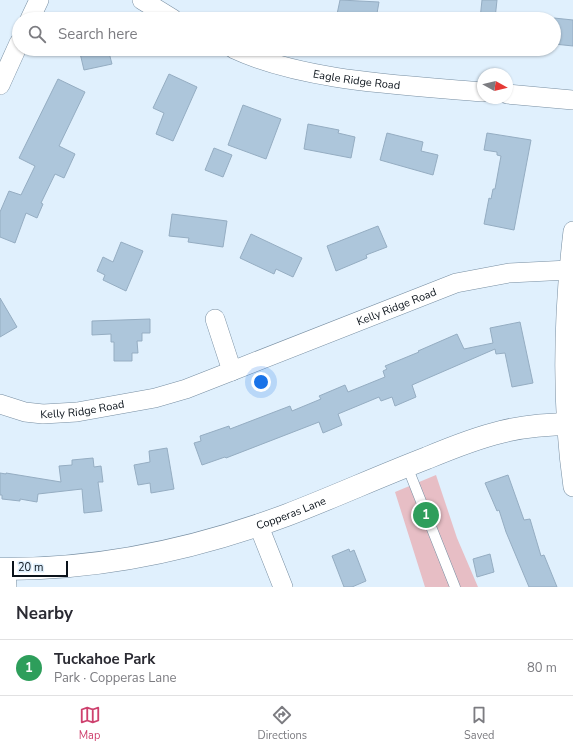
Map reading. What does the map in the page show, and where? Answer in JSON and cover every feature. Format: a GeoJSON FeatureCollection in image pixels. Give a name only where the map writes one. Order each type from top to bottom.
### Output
{"type":"FeatureCollection","features":[{"type":"Feature","properties":{"kind":"street"},"geometry":{"type":"LineString","coordinates":[[33,12],[39,0]]}},
{"type":"Feature","properties":{"kind":"street"},"geometry":{"type":"LineString","coordinates":[[142,0],[162,12]]}},
{"type":"Feature","properties":{"kind":"street"},"geometry":{"type":"LineString","coordinates":[[0,85],[13,56]]}},
{"type":"Feature","properties":{"kind":"street","name":"Eagle Ridge Road"},"geometry":{"type":"LineString","coordinates":[[254,56],[273,63],[310,72],[371,82],[477,91]]}},
{"type":"Feature","properties":{"kind":"street"},"geometry":{"type":"LineString","coordinates":[[513,95],[573,100]]}},
{"type":"Feature","properties":{"kind":"street"},"geometry":{"type":"LineString","coordinates":[[573,231],[568,270],[565,398],[569,424],[573,487]]}},
{"type":"Feature","properties":{"kind":"street","name":"Kelly Ridge Road"},"geometry":{"type":"LineString","coordinates":[[0,404],[25,412],[44,414],[77,412],[155,398],[186,389],[456,283],[509,273],[568,270]]}},
{"type":"Feature","properties":{"kind":"street"},"geometry":{"type":"LineString","coordinates":[[215,319],[232,371]]}},
{"type":"Feature","properties":{"kind":"street","name":"Copperas Lane"},"geometry":{"type":"LineString","coordinates":[[4,575],[120,559],[208,541],[286,515],[461,444],[501,432],[537,426],[569,424]]}},
{"type":"Feature","properties":{"kind":"street"},"geometry":{"type":"LineString","coordinates":[[258,524],[283,587]]}},
{"type":"Feature","properties":{"kind":"lane"},"geometry":{"type":"LineString","coordinates":[[407,466],[456,587]]}},
{"type":"Feature","properties":{"kind":"shaded area"},"geometry":{"type":"Polygon","coordinates":[[[436,475],[457,538],[478,587],[425,587],[395,492],[436,475]]]}},
{"type":"Feature","properties":{"kind":"building"},"geometry":{"type":"Polygon","coordinates":[[[340,0],[379,2],[377,12],[337,12],[340,0]]]}},
{"type":"Feature","properties":{"kind":"building"},"geometry":{"type":"Polygon","coordinates":[[[482,0],[497,0],[496,12],[481,12],[482,0]]]}},
{"type":"Feature","properties":{"kind":"building"},"geometry":{"type":"Polygon","coordinates":[[[561,19],[573,20],[573,46],[561,45],[561,19]]]}},
{"type":"Feature","properties":{"kind":"building"},"geometry":{"type":"Polygon","coordinates":[[[81,56],[110,56],[112,64],[84,70],[81,56]]]}},
{"type":"Feature","properties":{"kind":"building"},"geometry":{"type":"Polygon","coordinates":[[[169,74],[197,87],[173,141],[156,134],[164,113],[153,108],[169,74]]]}},
{"type":"Feature","properties":{"kind":"building"},"geometry":{"type":"Polygon","coordinates":[[[58,79],[85,92],[59,146],[75,154],[64,178],[55,174],[41,203],[43,204],[37,218],[26,213],[15,243],[0,237],[0,212],[9,191],[21,195],[35,166],[19,158],[58,79]]]}},
{"type":"Feature","properties":{"kind":"building"},"geometry":{"type":"Polygon","coordinates":[[[243,105],[281,119],[266,159],[228,145],[243,105]]]}},
{"type":"Feature","properties":{"kind":"building"},"geometry":{"type":"Polygon","coordinates":[[[308,124],[339,130],[338,133],[355,137],[351,158],[304,149],[308,124]]]}},
{"type":"Feature","properties":{"kind":"building"},"geometry":{"type":"Polygon","coordinates":[[[387,133],[423,142],[421,151],[438,155],[433,175],[380,160],[387,133]]]}},
{"type":"Feature","properties":{"kind":"building"},"geometry":{"type":"Polygon","coordinates":[[[487,133],[531,140],[514,230],[484,224],[489,198],[491,199],[493,189],[495,189],[501,156],[497,155],[497,152],[484,150],[487,133]]]}},
{"type":"Feature","properties":{"kind":"building"},"geometry":{"type":"Polygon","coordinates":[[[214,148],[232,155],[223,177],[205,170],[214,148]]]}},
{"type":"Feature","properties":{"kind":"building"},"geometry":{"type":"Polygon","coordinates":[[[172,214],[227,221],[223,247],[188,242],[189,238],[169,236],[172,214]]]}},
{"type":"Feature","properties":{"kind":"building"},"geometry":{"type":"Polygon","coordinates":[[[378,226],[387,247],[366,255],[367,258],[336,271],[327,246],[378,226]]]}},
{"type":"Feature","properties":{"kind":"building"},"geometry":{"type":"Polygon","coordinates":[[[251,234],[302,258],[293,277],[276,269],[274,274],[240,258],[251,234]]]}},
{"type":"Feature","properties":{"kind":"building"},"geometry":{"type":"Polygon","coordinates":[[[121,242],[143,251],[126,291],[103,280],[105,275],[97,271],[103,257],[113,262],[121,242]]]}},
{"type":"Feature","properties":{"kind":"building"},"geometry":{"type":"Polygon","coordinates":[[[0,298],[17,327],[0,337],[0,298]]]}},
{"type":"Feature","properties":{"kind":"building"},"geometry":{"type":"Polygon","coordinates":[[[150,319],[150,333],[142,333],[142,341],[137,341],[138,353],[132,353],[132,361],[114,361],[114,342],[111,342],[111,334],[92,335],[92,321],[150,319]]]}},
{"type":"Feature","properties":{"kind":"building"},"geometry":{"type":"Polygon","coordinates":[[[520,322],[533,383],[512,387],[505,353],[496,354],[495,349],[412,385],[416,397],[395,406],[392,397],[381,401],[379,397],[338,414],[342,425],[323,433],[319,422],[226,458],[225,457],[202,465],[194,443],[201,441],[200,436],[229,426],[230,429],[290,406],[292,411],[321,399],[319,396],[345,385],[348,392],[385,377],[383,371],[387,369],[385,366],[457,334],[464,349],[493,343],[490,328],[520,322]]]}},
{"type":"Feature","properties":{"kind":"building"},"geometry":{"type":"Polygon","coordinates":[[[167,448],[174,489],[151,493],[150,483],[138,485],[134,465],[150,462],[149,451],[167,448]]]}},
{"type":"Feature","properties":{"kind":"building"},"geometry":{"type":"Polygon","coordinates":[[[93,458],[94,467],[101,466],[103,482],[98,482],[102,511],[84,513],[82,489],[38,494],[37,502],[20,499],[20,501],[2,499],[2,495],[0,495],[0,473],[61,482],[59,466],[72,465],[72,460],[93,458]]]}},
{"type":"Feature","properties":{"kind":"building"},"geometry":{"type":"Polygon","coordinates":[[[508,475],[524,520],[530,519],[541,556],[544,555],[557,587],[529,587],[506,532],[499,510],[497,511],[485,483],[508,475]]]}},
{"type":"Feature","properties":{"kind":"building"},"geometry":{"type":"Polygon","coordinates":[[[349,549],[350,552],[354,550],[366,581],[352,587],[344,587],[332,556],[349,549]]]}},
{"type":"Feature","properties":{"kind":"building"},"geometry":{"type":"Polygon","coordinates":[[[490,554],[494,572],[477,577],[473,559],[490,554]]]}},
{"type":"Feature","properties":{"kind":"place","name":"Tuckahoe Park"},"geometry":{"type":"Point","coordinates":[426,515]}}]}
